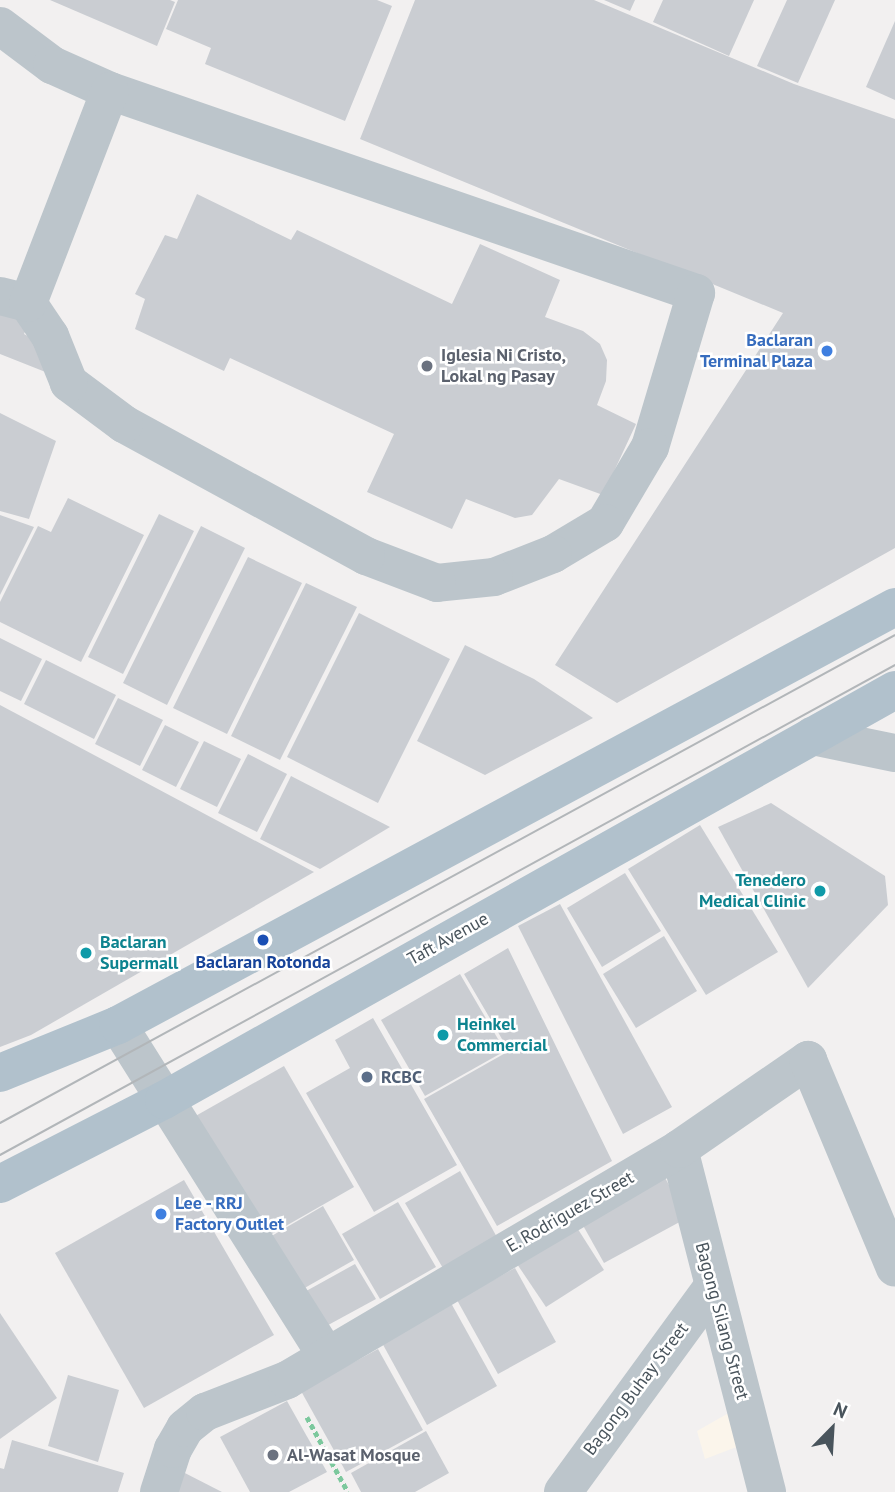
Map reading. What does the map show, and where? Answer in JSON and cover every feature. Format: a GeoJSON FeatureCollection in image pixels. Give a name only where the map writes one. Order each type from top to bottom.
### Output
{"type":"FeatureCollection","features":[{"type":"Feature","properties":{"kind":"main road"},"geometry":{"type":"LineString","coordinates":[[0,1073],[118,1025],[895,607]]}},
{"type":"Feature","properties":{"kind":"main road","name":"Taft Avenue"},"geometry":{"type":"LineString","coordinates":[[0,1184],[164,1100],[895,690]]}},
{"type":"Feature","properties":{"kind":"street"},"geometry":{"type":"LineString","coordinates":[[0,26],[52,65],[110,91],[696,293],[650,447],[605,523],[553,554],[494,577],[437,583],[366,556],[124,424],[69,383],[50,336],[14,299],[110,91]]}},
{"type":"Feature","properties":{"kind":"street"},"geometry":{"type":"LineString","coordinates":[[812,736],[895,753]]}},
{"type":"Feature","properties":{"kind":"street"},"geometry":{"type":"LineString","coordinates":[[118,1025],[325,1354]]}},
{"type":"Feature","properties":{"kind":"street","name":"E. Rodriguez Street"},"geometry":{"type":"LineString","coordinates":[[159,1492],[173,1449],[185,1428],[205,1412],[287,1380],[325,1354],[679,1149],[808,1060],[895,1268]]}},
{"type":"Feature","properties":{"kind":"street","name":"Bagong Silang Street"},"geometry":{"type":"LineString","coordinates":[[679,1149],[712,1288],[767,1492]]}},
{"type":"Feature","properties":{"kind":"street","name":"Bagong Buhay Street"},"geometry":{"type":"LineString","coordinates":[[563,1492],[712,1288]]}},
{"type":"Feature","properties":{"kind":"path"},"geometry":{"type":"LineString","coordinates":[[287,1380],[348,1492]]}},
{"type":"Feature","properties":{"kind":"shaded area"},"geometry":{"type":"Polygon","coordinates":[[[734,1410],[747,1443],[705,1459],[697,1431],[734,1410]]]}},
{"type":"Feature","properties":{"kind":"building"},"geometry":{"type":"Polygon","coordinates":[[[50,0],[170,0],[175,2],[157,46],[50,0]]]}},
{"type":"Feature","properties":{"kind":"building"},"geometry":{"type":"Polygon","coordinates":[[[178,0],[377,0],[392,6],[345,121],[205,64],[211,48],[166,29],[178,0]]]}},
{"type":"Feature","properties":{"kind":"building","name":"Baclaran Terminal Plaza"},"geometry":{"type":"Polygon","coordinates":[[[415,0],[594,0],[794,84],[895,119],[895,548],[617,703],[555,665],[783,313],[360,139],[415,0]]]}},
{"type":"Feature","properties":{"kind":"building"},"geometry":{"type":"Polygon","coordinates":[[[604,0],[635,0],[630,11],[604,0]]]}},
{"type":"Feature","properties":{"kind":"building"},"geometry":{"type":"Polygon","coordinates":[[[663,0],[754,0],[729,56],[653,22],[663,0]]]}},
{"type":"Feature","properties":{"kind":"building"},"geometry":{"type":"Polygon","coordinates":[[[787,0],[835,0],[798,83],[757,66],[787,0]]]}},
{"type":"Feature","properties":{"kind":"building"},"geometry":{"type":"Polygon","coordinates":[[[895,21],[895,100],[866,87],[895,21]]]}},
{"type":"Feature","properties":{"kind":"building","name":"Iglesia Ni Cristo, Lokal ng Pasay"},"geometry":{"type":"Polygon","coordinates":[[[197,194],[291,240],[297,230],[452,304],[480,244],[560,280],[545,317],[583,331],[600,344],[607,360],[606,381],[597,405],[636,424],[603,495],[559,479],[532,515],[515,518],[466,499],[452,529],[367,492],[394,434],[230,358],[224,371],[135,329],[145,299],[135,294],[165,235],[177,239],[197,194]]]}},
{"type":"Feature","properties":{"kind":"building"},"geometry":{"type":"Polygon","coordinates":[[[0,308],[30,320],[24,334],[50,348],[48,373],[0,354],[0,308]]]}},
{"type":"Feature","properties":{"kind":"building"},"geometry":{"type":"Polygon","coordinates":[[[0,413],[56,441],[29,519],[0,511],[0,413]]]}},
{"type":"Feature","properties":{"kind":"building"},"geometry":{"type":"Polygon","coordinates":[[[68,498],[144,535],[81,662],[0,622],[0,602],[38,526],[51,532],[68,498]]]}},
{"type":"Feature","properties":{"kind":"building"},"geometry":{"type":"Polygon","coordinates":[[[159,514],[194,531],[123,674],[88,657],[159,514]]]}},
{"type":"Feature","properties":{"kind":"building"},"geometry":{"type":"Polygon","coordinates":[[[0,515],[34,527],[0,595],[0,515]]]}},
{"type":"Feature","properties":{"kind":"building"},"geometry":{"type":"Polygon","coordinates":[[[201,526],[245,548],[167,705],[123,683],[201,526]]]}},
{"type":"Feature","properties":{"kind":"building"},"geometry":{"type":"Polygon","coordinates":[[[248,557],[302,583],[227,734],[173,708],[248,557]]]}},
{"type":"Feature","properties":{"kind":"building"},"geometry":{"type":"Polygon","coordinates":[[[306,583],[357,607],[280,760],[231,736],[306,583]]]}},
{"type":"Feature","properties":{"kind":"building"},"geometry":{"type":"Polygon","coordinates":[[[359,613],[450,659],[378,803],[287,757],[359,613]]]}},
{"type":"Feature","properties":{"kind":"building"},"geometry":{"type":"Polygon","coordinates":[[[0,638],[42,659],[21,701],[0,691],[0,638]]]}},
{"type":"Feature","properties":{"kind":"building"},"geometry":{"type":"Polygon","coordinates":[[[465,645],[534,679],[593,718],[485,775],[417,741],[465,645]]]}},
{"type":"Feature","properties":{"kind":"building"},"geometry":{"type":"Polygon","coordinates":[[[46,660],[116,695],[94,739],[24,704],[46,660]]]}},
{"type":"Feature","properties":{"kind":"building"},"geometry":{"type":"Polygon","coordinates":[[[118,698],[163,720],[140,766],[95,744],[118,698]]]}},
{"type":"Feature","properties":{"kind":"building","name":"Baclaran Supermall"},"geometry":{"type":"Polygon","coordinates":[[[0,705],[314,872],[31,1035],[0,1047],[0,705]]]}},
{"type":"Feature","properties":{"kind":"building"},"geometry":{"type":"Polygon","coordinates":[[[165,725],[199,742],[176,787],[142,770],[165,725]]]}},
{"type":"Feature","properties":{"kind":"building"},"geometry":{"type":"Polygon","coordinates":[[[204,741],[241,759],[217,807],[180,789],[204,741]]]}},
{"type":"Feature","properties":{"kind":"building"},"geometry":{"type":"Polygon","coordinates":[[[248,754],[287,774],[257,832],[218,813],[248,754]]]}},
{"type":"Feature","properties":{"kind":"building"},"geometry":{"type":"Polygon","coordinates":[[[291,776],[390,827],[320,869],[260,839],[291,776]]]}},
{"type":"Feature","properties":{"kind":"building","name":"Tenedero Medical Clinic"},"geometry":{"type":"Polygon","coordinates":[[[771,803],[885,876],[888,905],[808,988],[718,827],[771,803]]]}},
{"type":"Feature","properties":{"kind":"building"},"geometry":{"type":"Polygon","coordinates":[[[700,825],[778,952],[706,995],[628,869],[700,825]]]}},
{"type":"Feature","properties":{"kind":"building"},"geometry":{"type":"Polygon","coordinates":[[[625,873],[661,931],[602,967],[567,908],[625,873]]]}},
{"type":"Feature","properties":{"kind":"building"},"geometry":{"type":"Polygon","coordinates":[[[560,904],[672,1107],[623,1134],[518,926],[560,904]]]}},
{"type":"Feature","properties":{"kind":"building"},"geometry":{"type":"Polygon","coordinates":[[[664,936],[697,991],[636,1028],[603,974],[664,936]]]}},
{"type":"Feature","properties":{"kind":"building"},"geometry":{"type":"Polygon","coordinates":[[[508,948],[612,1161],[497,1226],[424,1099],[509,1051],[464,974],[508,948]]]}},
{"type":"Feature","properties":{"kind":"building","name":"Heinkel Commercial"},"geometry":{"type":"Polygon","coordinates":[[[460,974],[505,1051],[425,1096],[381,1020],[460,974]]]}},
{"type":"Feature","properties":{"kind":"building"},"geometry":{"type":"Polygon","coordinates":[[[373,1018],[457,1165],[374,1212],[306,1093],[350,1068],[335,1040],[373,1018]]]}},
{"type":"Feature","properties":{"kind":"building"},"geometry":{"type":"Polygon","coordinates":[[[284,1066],[354,1187],[263,1239],[192,1118],[284,1066]]]}},
{"type":"Feature","properties":{"kind":"building"},"geometry":{"type":"Polygon","coordinates":[[[460,1171],[498,1239],[444,1270],[405,1203],[460,1171]]]}},
{"type":"Feature","properties":{"kind":"building"},"geometry":{"type":"Polygon","coordinates":[[[663,1174],[687,1218],[604,1263],[580,1220],[663,1174]]]}},
{"type":"Feature","properties":{"kind":"building"},"geometry":{"type":"Polygon","coordinates":[[[184,1180],[274,1335],[144,1408],[55,1253],[184,1180]]]}},
{"type":"Feature","properties":{"kind":"building"},"geometry":{"type":"Polygon","coordinates":[[[398,1202],[436,1267],[380,1299],[342,1234],[398,1202]]]}},
{"type":"Feature","properties":{"kind":"building"},"geometry":{"type":"Polygon","coordinates":[[[323,1206],[354,1260],[294,1294],[263,1241],[323,1206]]]}},
{"type":"Feature","properties":{"kind":"building"},"geometry":{"type":"Polygon","coordinates":[[[574,1223],[604,1270],[546,1307],[515,1261],[574,1223]]]}},
{"type":"Feature","properties":{"kind":"building"},"geometry":{"type":"Polygon","coordinates":[[[355,1264],[376,1299],[319,1330],[299,1295],[355,1264]]]}},
{"type":"Feature","properties":{"kind":"building"},"geometry":{"type":"Polygon","coordinates":[[[515,1268],[556,1342],[498,1374],[457,1300],[515,1268]]]}},
{"type":"Feature","properties":{"kind":"building"},"geometry":{"type":"Polygon","coordinates":[[[451,1303],[497,1386],[427,1425],[381,1341],[451,1303]]]}},
{"type":"Feature","properties":{"kind":"building"},"geometry":{"type":"Polygon","coordinates":[[[0,1313],[57,1398],[0,1439],[0,1313]]]}},
{"type":"Feature","properties":{"kind":"building"},"geometry":{"type":"Polygon","coordinates":[[[378,1349],[423,1430],[346,1472],[301,1391],[378,1349]]]}},
{"type":"Feature","properties":{"kind":"building"},"geometry":{"type":"Polygon","coordinates":[[[68,1375],[119,1390],[98,1462],[48,1446],[68,1375]]]}},
{"type":"Feature","properties":{"kind":"building","name":"Al-Wasat Mosque"},"geometry":{"type":"Polygon","coordinates":[[[287,1401],[327,1472],[289,1492],[250,1492],[220,1437],[287,1401]]]}},
{"type":"Feature","properties":{"kind":"building"},"geometry":{"type":"Polygon","coordinates":[[[426,1431],[449,1473],[415,1492],[361,1492],[351,1473],[426,1431]]]}},
{"type":"Feature","properties":{"kind":"building"},"geometry":{"type":"Polygon","coordinates":[[[12,1440],[124,1473],[118,1492],[0,1492],[0,1468],[4,1469],[12,1440]]]}},
{"type":"Feature","properties":{"kind":"building"},"geometry":{"type":"Polygon","coordinates":[[[177,1469],[222,1492],[170,1492],[177,1469]]]}},
{"type":"Feature","properties":{"kind":"tram line"},"geometry":{"type":"LineString","coordinates":[[0,1123],[895,635]]}},
{"type":"Feature","properties":{"kind":"tram line"},"geometry":{"type":"LineString","coordinates":[[0,1155],[895,665]]}},
{"type":"Feature","properties":{"kind":"place","name":"Baclaran Terminal Plaza"},"geometry":{"type":"Point","coordinates":[827,351]}},
{"type":"Feature","properties":{"kind":"place","name":"Iglesia Ni Cristo, Lokal ng Pasay"},"geometry":{"type":"Point","coordinates":[427,366]}},
{"type":"Feature","properties":{"kind":"place","name":"Tenedero Medical Clinic"},"geometry":{"type":"Point","coordinates":[820,891]}},
{"type":"Feature","properties":{"kind":"place","name":"Baclaran Rotonda"},"geometry":{"type":"Point","coordinates":[263,940]}},
{"type":"Feature","properties":{"kind":"place","name":"Baclaran Supermall"},"geometry":{"type":"Point","coordinates":[86,953]}},
{"type":"Feature","properties":{"kind":"place","name":"Heinkel Commercial"},"geometry":{"type":"Point","coordinates":[443,1035]}},
{"type":"Feature","properties":{"kind":"place","name":"RCBC"},"geometry":{"type":"Point","coordinates":[367,1077]}},
{"type":"Feature","properties":{"kind":"place","name":"Lee - RRJ Factory Outlet"},"geometry":{"type":"Point","coordinates":[161,1214]}},
{"type":"Feature","properties":{"kind":"place","name":"Al-Wasat Mosque"},"geometry":{"type":"Point","coordinates":[273,1455]}}]}
